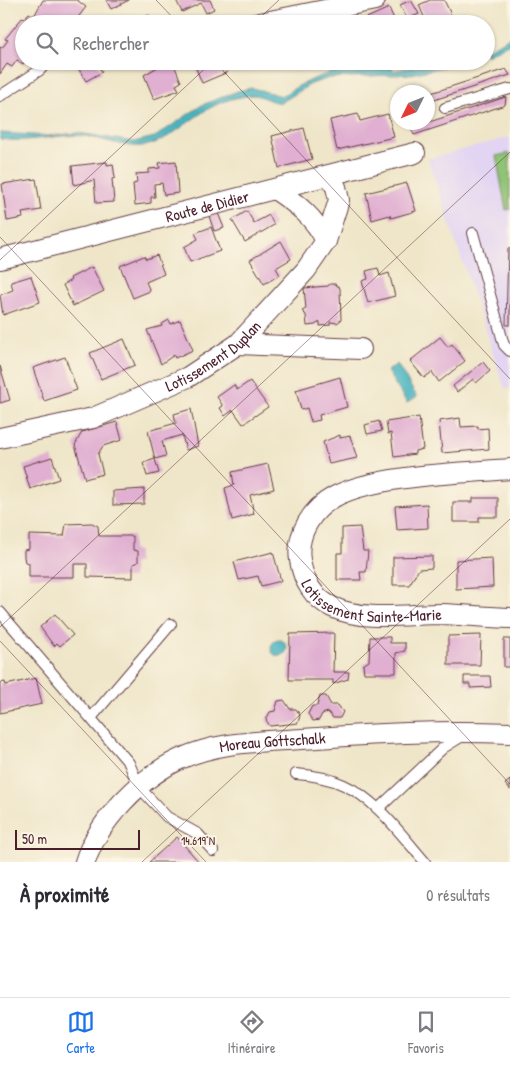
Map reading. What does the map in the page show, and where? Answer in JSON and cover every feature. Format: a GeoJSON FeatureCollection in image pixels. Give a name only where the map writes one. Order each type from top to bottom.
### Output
{"type":"FeatureCollection","features":[{"type":"Feature","properties":{"kind":"street"},"geometry":{"type":"LineString","coordinates":[[300,15],[375,0]]}},
{"type":"Feature","properties":{"kind":"street","name":"Route de Didier"},"geometry":{"type":"LineString","coordinates":[[0,259],[415,153]]}},
{"type":"Feature","properties":{"kind":"street","name":"Lotissement Duplan"},"geometry":{"type":"LineString","coordinates":[[0,438],[94,418],[188,377],[238,344],[306,270],[326,240],[339,200],[336,187],[329,176]]}},
{"type":"Feature","properties":{"kind":"street"},"geometry":{"type":"LineString","coordinates":[[276,190],[302,208],[319,227],[326,240]]}},
{"type":"Feature","properties":{"kind":"street"},"geometry":{"type":"LineString","coordinates":[[238,344],[361,349]]}},
{"type":"Feature","properties":{"kind":"street","name":"Lotissement Sainte-Marie"},"geometry":{"type":"LineString","coordinates":[[510,469],[377,483],[334,497],[310,517],[299,541],[299,556],[301,572],[308,585],[318,599],[334,608],[367,615],[442,614],[510,618]]}},
{"type":"Feature","properties":{"kind":"street","name":"Moreau Gottschalk"},"geometry":{"type":"LineString","coordinates":[[85,862],[109,819],[126,798],[139,787],[180,759],[226,744],[391,732],[469,731],[510,733]]}},
{"type":"Feature","properties":{"kind":"lane"},"geometry":{"type":"LineString","coordinates":[[0,96],[40,70]]}},
{"type":"Feature","properties":{"kind":"lane"},"geometry":{"type":"LineString","coordinates":[[445,108],[510,89]]}},
{"type":"Feature","properties":{"kind":"lane"},"geometry":{"type":"LineString","coordinates":[[473,233],[504,345],[510,351]]}},
{"type":"Feature","properties":{"kind":"lane"},"geometry":{"type":"LineString","coordinates":[[0,612],[129,763],[139,787],[167,818],[198,834],[213,851]]}},
{"type":"Feature","properties":{"kind":"lane"},"geometry":{"type":"LineString","coordinates":[[91,718],[171,624]]}},
{"type":"Feature","properties":{"kind":"lane"},"geometry":{"type":"LineString","coordinates":[[378,809],[443,748],[469,731]]}},
{"type":"Feature","properties":{"kind":"lane"},"geometry":{"type":"LineString","coordinates":[[296,774],[315,776],[345,785],[378,809],[425,862]]}},
{"type":"Feature","properties":{"kind":"shaded area"},"geometry":{"type":"Polygon","coordinates":[[[510,137],[510,388],[505,389],[428,159],[510,137]]]}},
{"type":"Feature","properties":{"kind":"green space"},"geometry":{"type":"Polygon","coordinates":[[[510,153],[510,209],[506,210],[496,156],[510,153]]]}},
{"type":"Feature","properties":{"kind":"water"},"geometry":{"type":"Polygon","coordinates":[[[510,37],[510,43],[495,50],[495,45],[510,37]]]}},
{"type":"Feature","properties":{"kind":"water"},"geometry":{"type":"Polygon","coordinates":[[[343,70],[429,70],[411,74],[329,78],[311,84],[282,102],[275,102],[253,95],[231,99],[209,108],[165,138],[146,145],[128,146],[74,135],[21,140],[0,139],[0,133],[47,136],[78,133],[134,142],[155,137],[202,105],[238,91],[252,88],[282,96],[309,81],[343,70]]]}},
{"type":"Feature","properties":{"kind":"water"},"geometry":{"type":"Polygon","coordinates":[[[397,364],[417,397],[407,403],[387,371],[397,364]]]}},
{"type":"Feature","properties":{"kind":"water"},"geometry":{"type":"Polygon","coordinates":[[[276,640],[282,640],[287,645],[285,654],[276,656],[271,651],[271,645],[276,640]]]}},
{"type":"Feature","properties":{"kind":"building"},"geometry":{"type":"Polygon","coordinates":[[[43,0],[77,0],[86,7],[80,15],[35,15],[43,0]]]}},
{"type":"Feature","properties":{"kind":"building"},"geometry":{"type":"Polygon","coordinates":[[[106,0],[129,0],[111,9],[106,0]]]}},
{"type":"Feature","properties":{"kind":"building"},"geometry":{"type":"Polygon","coordinates":[[[176,0],[210,0],[214,9],[206,13],[201,3],[182,12],[176,0]]]}},
{"type":"Feature","properties":{"kind":"building"},"geometry":{"type":"Polygon","coordinates":[[[411,0],[419,14],[405,15],[400,5],[411,0]]]}},
{"type":"Feature","properties":{"kind":"building"},"geometry":{"type":"Polygon","coordinates":[[[430,0],[444,0],[451,15],[423,15],[419,5],[430,0]]]}},
{"type":"Feature","properties":{"kind":"building"},"geometry":{"type":"Polygon","coordinates":[[[389,8],[392,15],[373,15],[389,8]]]}},
{"type":"Feature","properties":{"kind":"building"},"geometry":{"type":"Polygon","coordinates":[[[15,27],[15,63],[12,67],[7,64],[0,74],[0,47],[2,48],[8,40],[5,39],[15,27]]]}},
{"type":"Feature","properties":{"kind":"building"},"geometry":{"type":"Polygon","coordinates":[[[506,69],[510,75],[435,100],[435,92],[506,69]]]}},
{"type":"Feature","properties":{"kind":"building"},"geometry":{"type":"Polygon","coordinates":[[[79,70],[101,70],[102,72],[86,81],[79,70]]]}},
{"type":"Feature","properties":{"kind":"building"},"geometry":{"type":"Polygon","coordinates":[[[153,70],[176,70],[181,82],[176,85],[179,90],[154,99],[144,75],[153,70]]]}},
{"type":"Feature","properties":{"kind":"building"},"geometry":{"type":"Polygon","coordinates":[[[197,70],[227,70],[228,72],[202,83],[197,70]]]}},
{"type":"Feature","properties":{"kind":"building"},"geometry":{"type":"Polygon","coordinates":[[[506,97],[505,105],[435,128],[435,120],[506,97]]]}},
{"type":"Feature","properties":{"kind":"building"},"geometry":{"type":"Polygon","coordinates":[[[358,114],[360,121],[388,114],[390,130],[392,130],[394,137],[337,150],[330,120],[358,114]]]}},
{"type":"Feature","properties":{"kind":"building"},"geometry":{"type":"Polygon","coordinates":[[[304,128],[312,159],[279,168],[272,136],[304,128]]]}},
{"type":"Feature","properties":{"kind":"building"},"geometry":{"type":"Polygon","coordinates":[[[412,130],[429,130],[414,135],[412,130]]]}},
{"type":"Feature","properties":{"kind":"building"},"geometry":{"type":"Polygon","coordinates":[[[176,161],[178,193],[164,195],[162,183],[154,184],[155,197],[151,197],[151,203],[135,205],[133,184],[137,183],[136,174],[149,173],[149,169],[160,168],[159,163],[176,161]]]}},
{"type":"Feature","properties":{"kind":"building"},"geometry":{"type":"Polygon","coordinates":[[[107,162],[107,165],[113,164],[115,178],[112,179],[114,202],[96,203],[94,180],[74,185],[72,166],[107,162]]]}},
{"type":"Feature","properties":{"kind":"building"},"geometry":{"type":"Polygon","coordinates":[[[36,179],[41,210],[22,213],[23,218],[7,221],[2,184],[36,179]]]}},
{"type":"Feature","properties":{"kind":"building"},"geometry":{"type":"Polygon","coordinates":[[[407,183],[416,211],[391,218],[390,215],[372,220],[366,193],[407,183]]]}},
{"type":"Feature","properties":{"kind":"building"},"geometry":{"type":"Polygon","coordinates":[[[247,211],[254,223],[269,215],[274,225],[245,242],[232,220],[247,211]]]}},
{"type":"Feature","properties":{"kind":"building"},"geometry":{"type":"Polygon","coordinates":[[[218,213],[224,228],[214,231],[209,216],[218,213]]]}},
{"type":"Feature","properties":{"kind":"building"},"geometry":{"type":"Polygon","coordinates":[[[211,227],[220,251],[190,262],[184,247],[198,239],[195,233],[211,227]]]}},
{"type":"Feature","properties":{"kind":"building"},"geometry":{"type":"Polygon","coordinates":[[[281,241],[291,259],[276,268],[280,275],[264,284],[250,260],[281,241]]]}},
{"type":"Feature","properties":{"kind":"building"},"geometry":{"type":"Polygon","coordinates":[[[508,248],[510,248],[510,325],[506,325],[508,248]]]}},
{"type":"Feature","properties":{"kind":"building"},"geometry":{"type":"Polygon","coordinates":[[[157,255],[164,274],[146,282],[150,291],[133,298],[120,266],[144,256],[146,259],[157,255]]]}},
{"type":"Feature","properties":{"kind":"building"},"geometry":{"type":"Polygon","coordinates":[[[92,267],[104,291],[73,306],[63,285],[71,280],[70,278],[92,267]]]}},
{"type":"Feature","properties":{"kind":"building"},"geometry":{"type":"Polygon","coordinates":[[[378,268],[380,276],[389,273],[395,296],[368,303],[362,281],[368,279],[366,271],[378,268]]]}},
{"type":"Feature","properties":{"kind":"building"},"geometry":{"type":"Polygon","coordinates":[[[31,276],[40,302],[3,315],[0,295],[13,290],[11,282],[31,276]]]}},
{"type":"Feature","properties":{"kind":"building"},"geometry":{"type":"Polygon","coordinates":[[[335,284],[340,288],[341,320],[337,323],[330,322],[330,325],[320,326],[320,322],[307,326],[306,315],[302,311],[306,309],[304,288],[328,286],[335,284]]]}},
{"type":"Feature","properties":{"kind":"building"},"geometry":{"type":"Polygon","coordinates":[[[169,320],[171,324],[180,320],[193,350],[175,358],[174,355],[161,364],[147,330],[162,326],[162,324],[169,320]]]}},
{"type":"Feature","properties":{"kind":"building"},"geometry":{"type":"Polygon","coordinates":[[[440,337],[448,347],[452,344],[465,361],[439,382],[432,372],[424,378],[410,361],[440,337]]]}},
{"type":"Feature","properties":{"kind":"building"},"geometry":{"type":"Polygon","coordinates":[[[124,339],[135,365],[101,379],[90,353],[124,339]]]}},
{"type":"Feature","properties":{"kind":"building"},"geometry":{"type":"Polygon","coordinates":[[[65,357],[77,390],[44,401],[33,368],[65,357]]]}},
{"type":"Feature","properties":{"kind":"building"},"geometry":{"type":"Polygon","coordinates":[[[483,362],[490,371],[476,383],[473,379],[457,392],[453,386],[483,362]]]}},
{"type":"Feature","properties":{"kind":"building"},"geometry":{"type":"Polygon","coordinates":[[[0,366],[10,400],[0,403],[0,366]]]}},
{"type":"Feature","properties":{"kind":"building"},"geometry":{"type":"Polygon","coordinates":[[[340,377],[347,407],[319,415],[320,420],[311,422],[307,408],[301,410],[296,390],[340,377]]]}},
{"type":"Feature","properties":{"kind":"building"},"geometry":{"type":"Polygon","coordinates":[[[250,381],[268,407],[243,424],[233,410],[225,416],[220,408],[223,406],[217,397],[234,385],[237,390],[250,381]]]}},
{"type":"Feature","properties":{"kind":"building"},"geometry":{"type":"Polygon","coordinates":[[[191,409],[198,446],[186,450],[182,435],[162,441],[166,456],[155,459],[148,431],[176,423],[174,414],[191,409]]]}},
{"type":"Feature","properties":{"kind":"building"},"geometry":{"type":"Polygon","coordinates":[[[419,417],[423,449],[415,451],[415,454],[394,457],[391,433],[388,434],[386,422],[419,417]]]}},
{"type":"Feature","properties":{"kind":"building"},"geometry":{"type":"Polygon","coordinates":[[[460,418],[461,427],[478,426],[478,429],[488,428],[489,449],[442,453],[439,421],[460,418]]]}},
{"type":"Feature","properties":{"kind":"building"},"geometry":{"type":"Polygon","coordinates":[[[379,421],[382,431],[367,434],[365,425],[379,421]]]}},
{"type":"Feature","properties":{"kind":"building"},"geometry":{"type":"Polygon","coordinates":[[[117,422],[122,440],[103,446],[98,454],[103,474],[85,479],[75,445],[82,432],[117,422]]]}},
{"type":"Feature","properties":{"kind":"building"},"geometry":{"type":"Polygon","coordinates":[[[340,435],[340,438],[350,436],[357,458],[329,464],[323,442],[340,435]]]}},
{"type":"Feature","properties":{"kind":"building"},"geometry":{"type":"Polygon","coordinates":[[[52,457],[59,479],[30,489],[23,466],[52,457]]]}},
{"type":"Feature","properties":{"kind":"building"},"geometry":{"type":"Polygon","coordinates":[[[155,459],[159,473],[147,476],[143,463],[155,459]]]}},
{"type":"Feature","properties":{"kind":"building"},"geometry":{"type":"Polygon","coordinates":[[[268,464],[274,489],[250,495],[254,514],[232,520],[225,488],[234,485],[232,472],[268,464]]]}},
{"type":"Feature","properties":{"kind":"building"},"geometry":{"type":"Polygon","coordinates":[[[144,489],[144,504],[113,505],[113,491],[144,489]]]}},
{"type":"Feature","properties":{"kind":"building"},"geometry":{"type":"Polygon","coordinates":[[[473,498],[498,498],[498,517],[479,517],[479,522],[453,522],[453,502],[473,502],[473,498]]]}},
{"type":"Feature","properties":{"kind":"building"},"geometry":{"type":"Polygon","coordinates":[[[427,504],[428,528],[397,530],[395,506],[427,504]]]}},
{"type":"Feature","properties":{"kind":"building"},"geometry":{"type":"Polygon","coordinates":[[[92,523],[98,526],[99,536],[133,536],[133,550],[138,551],[138,562],[133,564],[133,578],[87,577],[87,564],[74,564],[74,577],[29,577],[29,563],[25,562],[24,550],[29,549],[29,535],[64,536],[66,524],[92,523]]]}},
{"type":"Feature","properties":{"kind":"building"},"geometry":{"type":"Polygon","coordinates":[[[360,527],[363,551],[368,551],[366,572],[360,572],[361,580],[337,580],[337,553],[342,553],[342,528],[360,527]]]}},
{"type":"Feature","properties":{"kind":"building"},"geometry":{"type":"Polygon","coordinates":[[[273,552],[281,581],[261,586],[258,576],[239,580],[234,562],[273,552]]]}},
{"type":"Feature","properties":{"kind":"building"},"geometry":{"type":"Polygon","coordinates":[[[432,556],[432,568],[419,569],[409,585],[393,585],[393,557],[432,556]]]}},
{"type":"Feature","properties":{"kind":"building"},"geometry":{"type":"Polygon","coordinates":[[[492,558],[493,587],[456,589],[456,560],[492,558]]]}},
{"type":"Feature","properties":{"kind":"building"},"geometry":{"type":"Polygon","coordinates":[[[55,614],[73,635],[60,646],[57,643],[54,646],[40,627],[55,614]]]}},
{"type":"Feature","properties":{"kind":"building"},"geometry":{"type":"Polygon","coordinates":[[[334,633],[333,672],[349,672],[348,679],[333,684],[333,680],[289,680],[290,634],[334,633]]]}},
{"type":"Feature","properties":{"kind":"building"},"geometry":{"type":"Polygon","coordinates":[[[481,635],[480,665],[448,665],[448,636],[481,635]]]}},
{"type":"Feature","properties":{"kind":"building"},"geometry":{"type":"Polygon","coordinates":[[[370,637],[390,637],[390,643],[405,643],[405,651],[396,653],[396,673],[364,673],[363,665],[369,661],[370,637]]]}},
{"type":"Feature","properties":{"kind":"building"},"geometry":{"type":"Polygon","coordinates":[[[504,639],[510,639],[510,667],[504,667],[504,639]]]}},
{"type":"Feature","properties":{"kind":"building"},"geometry":{"type":"Polygon","coordinates":[[[464,676],[490,676],[491,687],[470,688],[470,684],[464,684],[464,676]]]}},
{"type":"Feature","properties":{"kind":"building"},"geometry":{"type":"Polygon","coordinates":[[[36,678],[42,704],[0,713],[0,683],[5,682],[6,685],[36,678]]]}},
{"type":"Feature","properties":{"kind":"building"},"geometry":{"type":"Polygon","coordinates":[[[320,696],[326,696],[331,705],[338,705],[343,712],[340,718],[333,718],[328,712],[322,714],[319,720],[313,721],[308,714],[312,706],[317,706],[320,696]]]}},
{"type":"Feature","properties":{"kind":"building"},"geometry":{"type":"Polygon","coordinates":[[[284,700],[290,709],[296,709],[300,715],[298,723],[270,726],[266,720],[270,712],[275,711],[278,701],[284,700]]]}},
{"type":"Feature","properties":{"kind":"building"},"geometry":{"type":"Polygon","coordinates":[[[510,780],[510,790],[505,784],[510,780]]]}},
{"type":"Feature","properties":{"kind":"building"},"geometry":{"type":"Polygon","coordinates":[[[177,837],[199,862],[149,862],[177,837]]]}}]}
